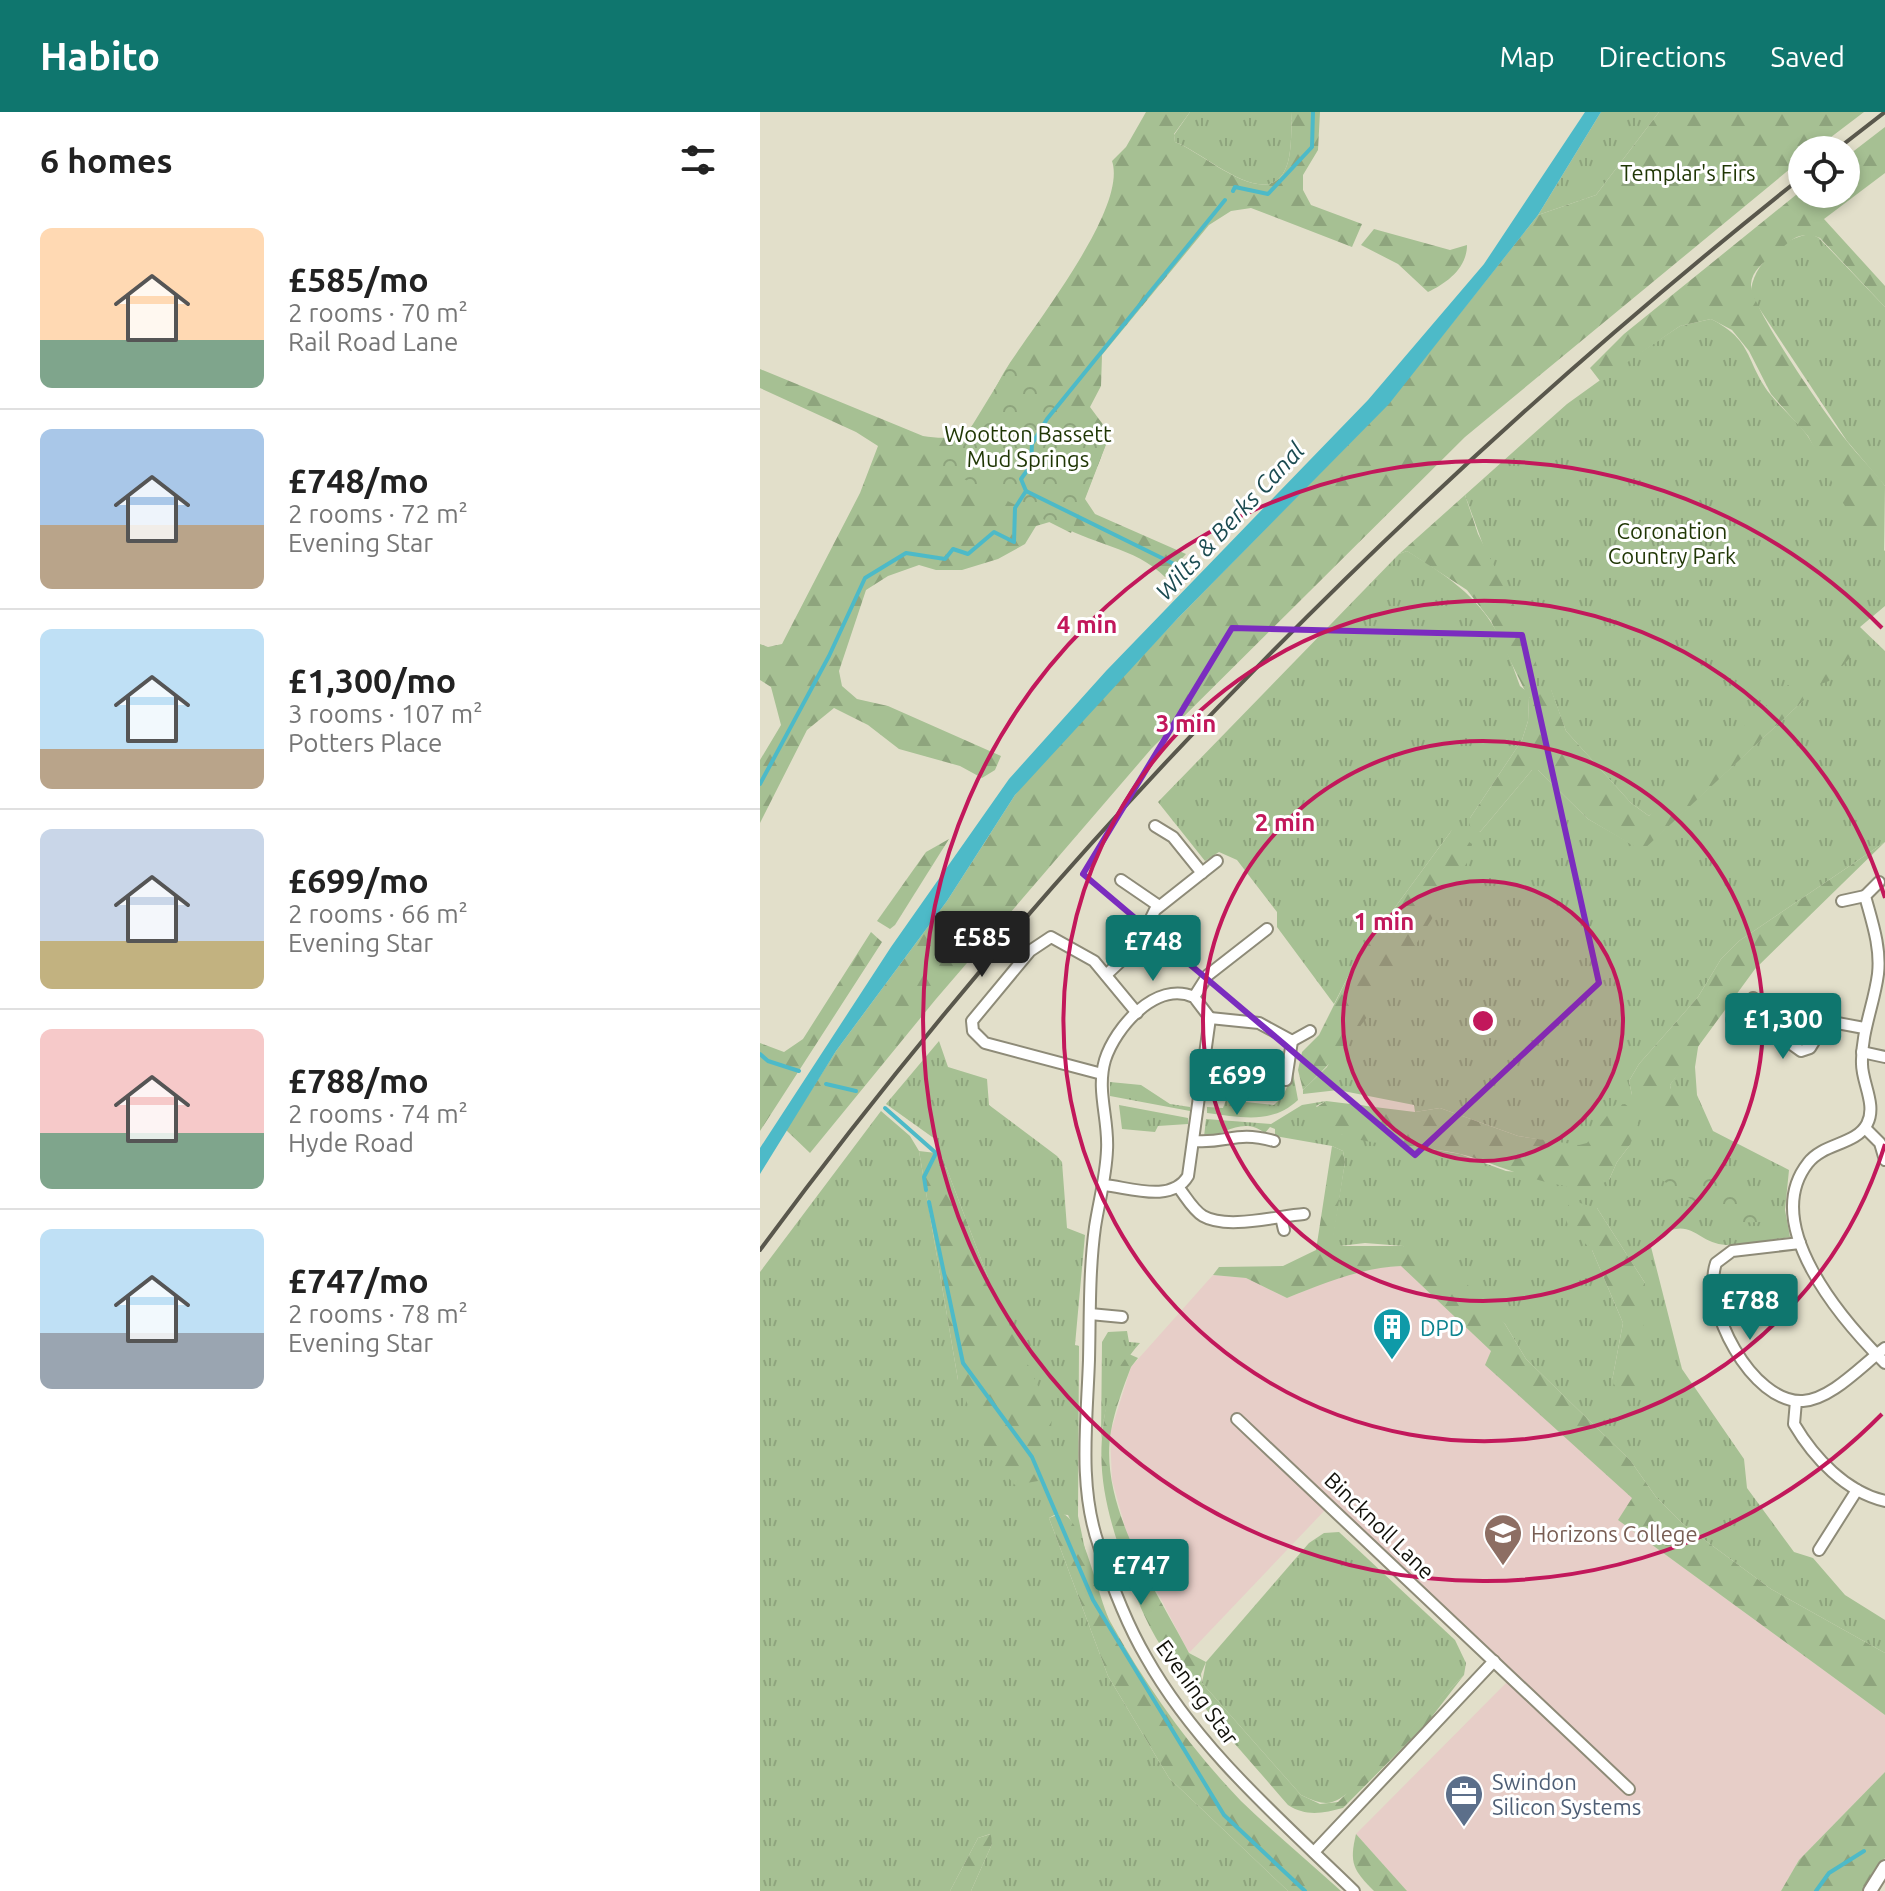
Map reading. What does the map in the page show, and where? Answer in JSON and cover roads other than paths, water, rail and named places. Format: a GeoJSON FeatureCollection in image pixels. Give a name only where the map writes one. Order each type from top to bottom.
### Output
{"type":"FeatureCollection","features":[{"type":"Feature","properties":{"kind":"street"},"geometry":{"type":"LineString","coordinates":[[1155,826],[1173,837],[1202,873]]}},
{"type":"Feature","properties":{"kind":"street"},"geometry":{"type":"LineString","coordinates":[[1106,975],[1138,945],[1159,906],[1217,861]]}},
{"type":"Feature","properties":{"kind":"street"},"geometry":{"type":"LineString","coordinates":[[1121,880],[1159,906]]}},
{"type":"Feature","properties":{"kind":"street"},"geometry":{"type":"LineString","coordinates":[[1842,901],[1865,896],[1879,882]]}},
{"type":"Feature","properties":{"kind":"street"},"geometry":{"type":"LineString","coordinates":[[1865,896],[1879,957],[1862,1052],[1862,1074],[1871,1109],[1865,1128],[1854,1137],[1822,1149],[1803,1171],[1794,1201],[1800,1243],[1818,1283],[1880,1351],[1885,1363]]}},
{"type":"Feature","properties":{"kind":"street"},"geometry":{"type":"LineString","coordinates":[[1105,1185],[1166,1192],[1179,1188],[1188,1176],[1210,1018],[1194,997],[1208,975],[1267,929]]}},
{"type":"Feature","properties":{"kind":"street"},"geometry":{"type":"LineString","coordinates":[[1102,1074],[985,1043],[973,1031],[972,1021],[1004,980],[1046,938],[1055,938],[1089,958],[1137,1013]]}},
{"type":"Feature","properties":{"kind":"street","name":"Evening Star"},"geometry":{"type":"LineString","coordinates":[[1194,997],[1171,994],[1137,1013],[1115,1040],[1102,1074],[1102,1105],[1107,1136],[1105,1185],[1092,1259],[1087,1495],[1095,1535],[1129,1623],[1159,1679],[1260,1801],[1354,1891]]}},
{"type":"Feature","properties":{"kind":"street"},"geometry":{"type":"LineString","coordinates":[[1732,1020],[1748,1013],[1753,998]]}},
{"type":"Feature","properties":{"kind":"street"},"geometry":{"type":"LineString","coordinates":[[1748,1013],[1801,1051],[1810,1048],[1821,1030],[1832,1022],[1864,1028]]}},
{"type":"Feature","properties":{"kind":"street"},"geometry":{"type":"LineString","coordinates":[[1210,1018],[1259,1023],[1292,1041]]}},
{"type":"Feature","properties":{"kind":"street"},"geometry":{"type":"LineString","coordinates":[[1292,1041],[1310,1031]]}},
{"type":"Feature","properties":{"kind":"street"},"geometry":{"type":"LineString","coordinates":[[1286,1080],[1292,1041]]}},
{"type":"Feature","properties":{"kind":"street"},"geometry":{"type":"LineString","coordinates":[[1862,1052],[1885,1057]]}},
{"type":"Feature","properties":{"kind":"street"},"geometry":{"type":"LineString","coordinates":[[1865,1128],[1880,1143],[1885,1160]]}},
{"type":"Feature","properties":{"kind":"street"},"geometry":{"type":"LineString","coordinates":[[1194,1141],[1212,1142],[1240,1134],[1274,1141]]}},
{"type":"Feature","properties":{"kind":"street"},"geometry":{"type":"LineString","coordinates":[[1179,1188],[1196,1210],[1210,1219],[1260,1220],[1304,1214]]}},
{"type":"Feature","properties":{"kind":"street"},"geometry":{"type":"LineString","coordinates":[[1281,1217],[1284,1230]]}},
{"type":"Feature","properties":{"kind":"street"},"geometry":{"type":"LineString","coordinates":[[1800,1243],[1732,1251],[1721,1257],[1714,1269],[1718,1310],[1736,1351],[1763,1384],[1796,1401],[1823,1394],[1880,1351]]}},
{"type":"Feature","properties":{"kind":"street"},"geometry":{"type":"LineString","coordinates":[[1090,1314],[1122,1317]]}},
{"type":"Feature","properties":{"kind":"street"},"geometry":{"type":"LineString","coordinates":[[1796,1401],[1797,1428],[1829,1468],[1857,1490],[1885,1501]]}},
{"type":"Feature","properties":{"kind":"street","name":"Bincknoll Lane"},"geometry":{"type":"LineString","coordinates":[[1237,1419],[1629,1789]]}},
{"type":"Feature","properties":{"kind":"street"},"geometry":{"type":"LineString","coordinates":[[1819,1550],[1857,1490]]}},
{"type":"Feature","properties":{"kind":"street"},"geometry":{"type":"LineString","coordinates":[[1314,1852],[1494,1661]]}},
{"type":"Feature","properties":{"kind":"street"},"geometry":{"type":"LineString","coordinates":[[1870,1891],[1885,1867]]}},
{"type":"Feature","properties":{"kind":"water"},"geometry":{"type":"Polygon","coordinates":[[[1585,112],[1601,112],[1538,215],[1389,404],[1178,618],[1015,795],[947,901],[836,1051],[760,1174],[760,1148],[891,947],[1009,779],[1106,671],[1368,400],[1484,264],[1585,112]]]}},
{"type":"Feature","properties":{"kind":"waterway"},"geometry":{"type":"LineString","coordinates":[[1233,191],[1235,187],[1268,194],[1312,147],[1313,112]]}},
{"type":"Feature","properties":{"kind":"waterway"},"geometry":{"type":"LineString","coordinates":[[760,784],[829,656],[865,578],[906,553],[945,559],[953,549],[968,554],[994,532],[1014,542],[1015,508],[1026,491],[1021,479],[1031,465],[1032,444],[1047,419],[1225,200]]}},
{"type":"Feature","properties":{"kind":"waterway","name":"Wilts & Berks Canal"},"geometry":{"type":"LineString","coordinates":[[1026,491],[1176,565]]}},
{"type":"Feature","properties":{"kind":"waterway"},"geometry":{"type":"LineString","coordinates":[[760,1054],[768,1061],[799,1071]]}},
{"type":"Feature","properties":{"kind":"waterway"},"geometry":{"type":"LineString","coordinates":[[826,1084],[856,1091]]}},
{"type":"Feature","properties":{"kind":"waterway"},"geometry":{"type":"LineString","coordinates":[[885,1108],[936,1153],[924,1177],[926,1190]]}},
{"type":"Feature","properties":{"kind":"waterway"},"geometry":{"type":"LineString","coordinates":[[929,1202],[963,1363],[1032,1457],[1093,1600],[1224,1815],[1305,1891]]}},
{"type":"Feature","properties":{"kind":"waterway"},"geometry":{"type":"LineString","coordinates":[[1816,1891],[1829,1873],[1864,1851]]}},
{"type":"Feature","properties":{"kind":"railway"},"geometry":{"type":"LineString","coordinates":[[1854,136],[1885,112]]}},
{"type":"Feature","properties":{"kind":"railway"},"geometry":{"type":"LineString","coordinates":[[760,1250],[874,1101],[993,956],[1117,815],[1246,679],[1379,547],[1516,419],[1657,296],[1788,188]]}},
{"type":"Feature","properties":{"kind":"place","name":"DPD"},"geometry":{"type":"Point","coordinates":[1392,1361]}},
{"type":"Feature","properties":{"kind":"place","name":"Horizons College"},"geometry":{"type":"Point","coordinates":[1503,1567]}},
{"type":"Feature","properties":{"kind":"place","name":"Swindon Silicon Systems"},"geometry":{"type":"Point","coordinates":[1464,1828]}},
{"type":"Feature","properties":{"kind":"park label","name":"Templar's Firs"},"geometry":{"type":"Point","coordinates":[1688,172]}},
{"type":"Feature","properties":{"kind":"park label","name":"Wootton Bassett Mud Springs"},"geometry":{"type":"Point","coordinates":[1028,446]}},
{"type":"Feature","properties":{"kind":"park label","name":"Coronation Country Park"},"geometry":{"type":"Point","coordinates":[1672,542]}}]}
